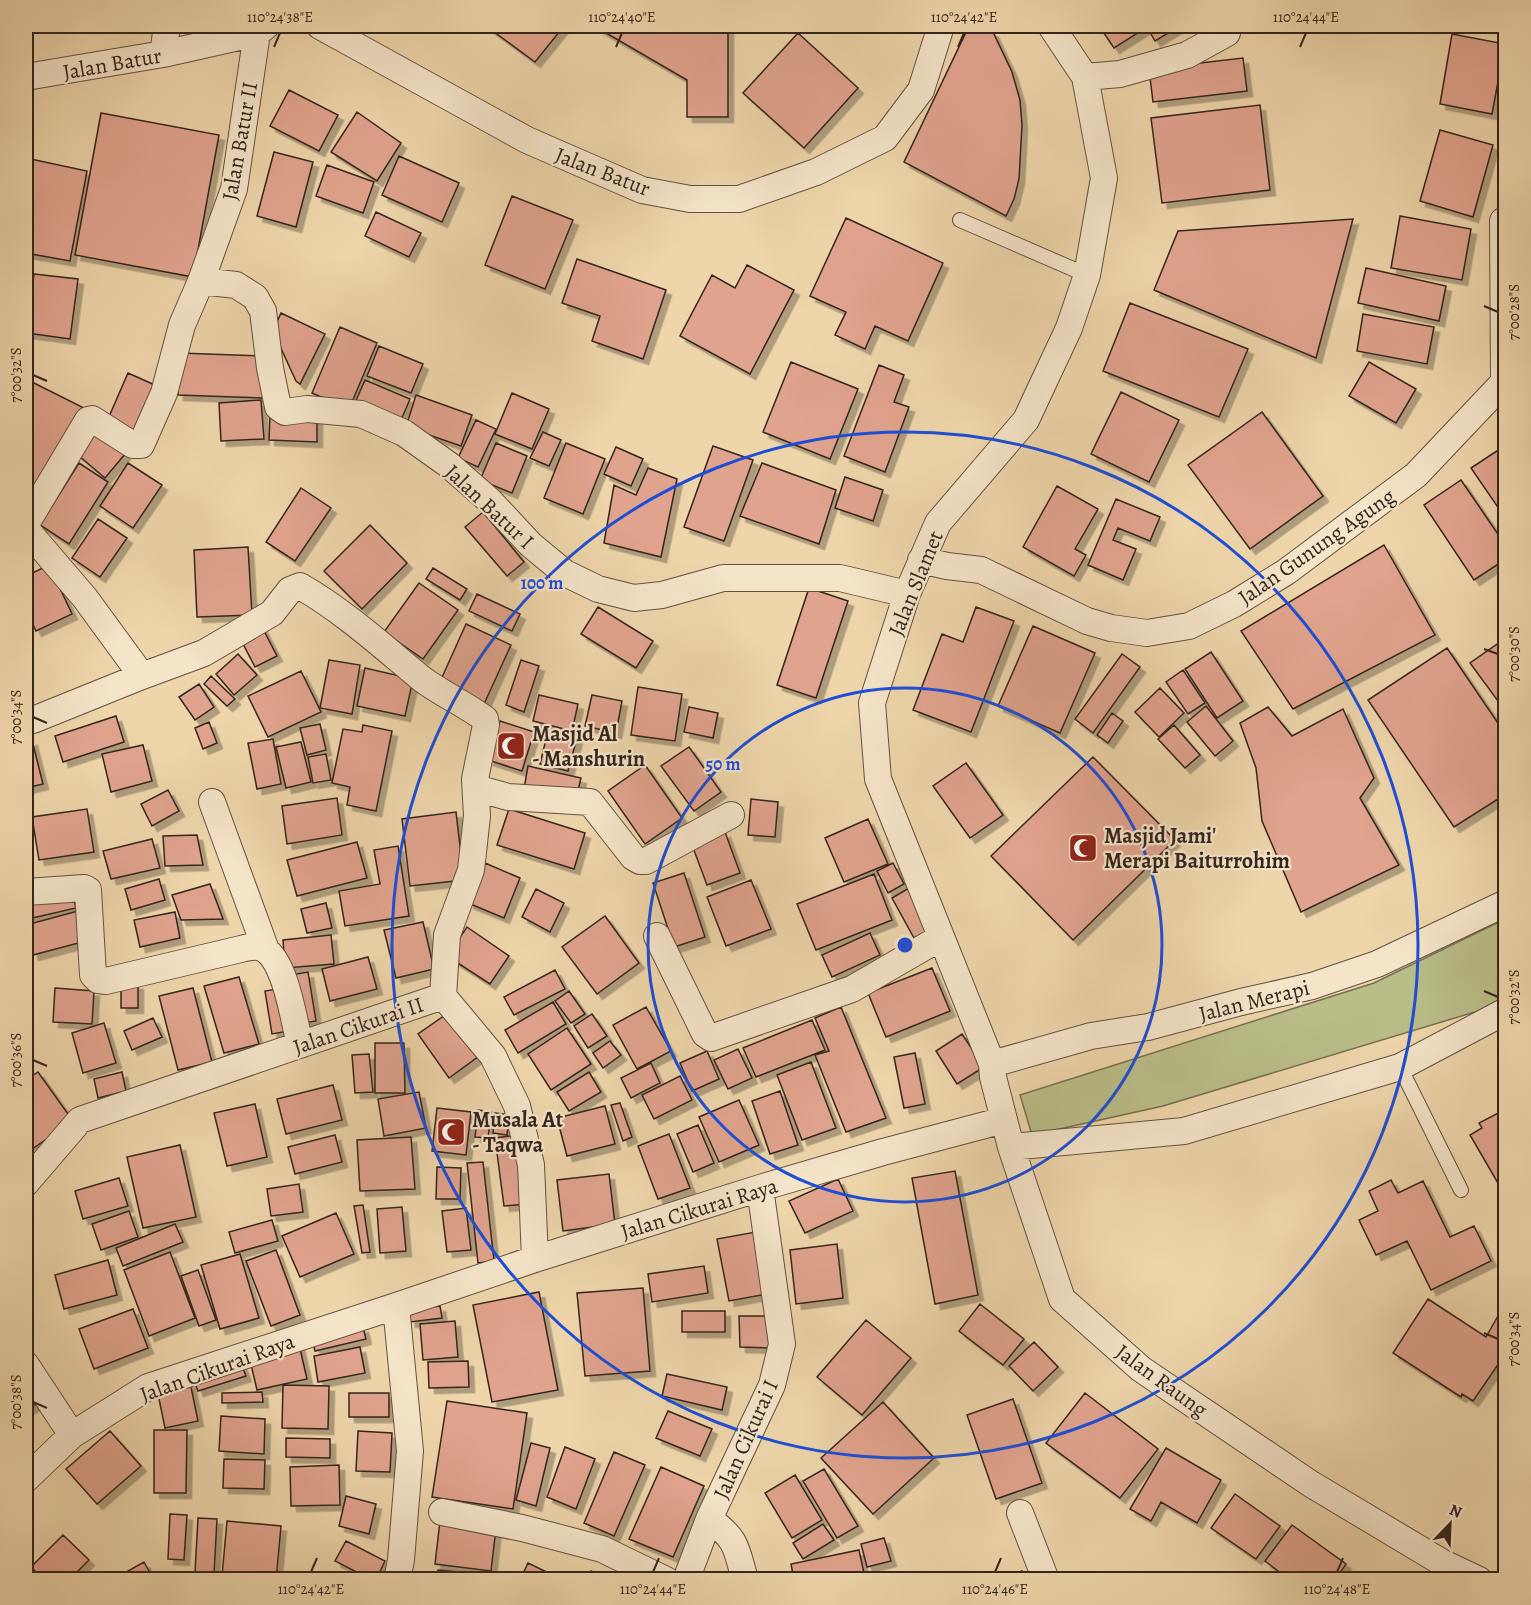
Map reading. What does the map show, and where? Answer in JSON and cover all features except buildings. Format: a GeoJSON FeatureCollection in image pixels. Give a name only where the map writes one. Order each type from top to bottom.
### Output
{"type":"FeatureCollection","features":[{"type":"Feature","properties":{"kind":"street"},"geometry":{"type":"LineString","coordinates":[[163,54],[167,26]]}},
{"type":"Feature","properties":{"kind":"street","name":"Jalan Batur"},"geometry":{"type":"LineString","coordinates":[[320,26],[526,140],[642,190],[690,199],[739,199],[816,172],[885,138],[921,90],[941,26]]}},
{"type":"Feature","properties":{"kind":"street","name":"Jalan Slamet"},"geometry":{"type":"LineString","coordinates":[[992,1064],[878,779],[872,703],[907,594],[938,523],[1026,420],[1069,328],[1087,275],[1104,178],[1085,77],[1051,26]]}},
{"type":"Feature","properties":{"kind":"street"},"geometry":{"type":"LineString","coordinates":[[1085,77],[1120,74],[1187,55],[1227,33],[1228,26]]}},
{"type":"Feature","properties":{"kind":"street","name":"Jalan Batur"},"geometry":{"type":"LineString","coordinates":[[26,77],[163,54],[261,29]]}},
{"type":"Feature","properties":{"kind":"street","name":"Jalan Batur II"},"geometry":{"type":"LineString","coordinates":[[26,524],[88,420],[92,419],[134,446],[141,445],[164,393],[179,333],[201,281],[234,189],[261,29]]}},
{"type":"Feature","properties":{"kind":"street"},"geometry":{"type":"LineString","coordinates":[[1503,221],[1505,381]]}},
{"type":"Feature","properties":{"kind":"street","name":"Jalan Batur I"},"geometry":{"type":"LineString","coordinates":[[201,281],[236,285],[255,297],[262,311],[278,407],[285,412],[307,409],[361,414],[404,433],[449,465],[490,501],[531,545],[565,573],[598,589],[634,598],[662,595],[723,578],[840,578],[907,594]]}},
{"type":"Feature","properties":{"kind":"street","name":"Jalan Gunung Agung"},"geometry":{"type":"LineString","coordinates":[[921,560],[981,570],[1087,621],[1111,628],[1148,633],[1189,626],[1234,604],[1286,572],[1416,475],[1505,381]]}},
{"type":"Feature","properties":{"kind":"street"},"geometry":{"type":"LineString","coordinates":[[26,529],[85,598],[142,676]]}},
{"type":"Feature","properties":{"kind":"street"},"geometry":{"type":"LineString","coordinates":[[33,720],[214,647],[272,613],[290,590],[300,586],[338,610],[424,680],[485,719],[486,725],[475,779],[477,816],[471,870],[447,935],[443,996]]}},
{"type":"Feature","properties":{"kind":"street"},"geometry":{"type":"LineString","coordinates":[[476,788],[508,797],[590,802],[633,857],[640,861],[646,861],[732,815]]}},
{"type":"Feature","properties":{"kind":"street"},"geometry":{"type":"LineString","coordinates":[[212,802],[266,950],[282,971],[300,1045]]}},
{"type":"Feature","properties":{"kind":"street"},"geometry":{"type":"LineString","coordinates":[[26,892],[84,888],[88,890],[93,975],[98,980],[106,981],[256,946],[266,950]]}},
{"type":"Feature","properties":{"kind":"street","name":"Jalan Merapi"},"geometry":{"type":"LineString","coordinates":[[992,1064],[1091,1036],[1148,1027],[1312,986],[1377,964],[1506,903]]}},
{"type":"Feature","properties":{"kind":"street"},"geometry":{"type":"LineString","coordinates":[[657,936],[705,1034],[711,1038],[852,989],[940,938]]}},
{"type":"Feature","properties":{"kind":"street","name":"Jalan Cikurai II"},"geometry":{"type":"LineString","coordinates":[[26,1183],[80,1120],[443,996],[493,1056],[517,1106],[531,1165],[535,1259]]}},
{"type":"Feature","properties":{"kind":"street"},"geometry":{"type":"LineString","coordinates":[[1011,1147],[1184,1131],[1400,1067],[1506,1011]]}},
{"type":"Feature","properties":{"kind":"street","name":"Jalan Raung"},"geometry":{"type":"LineString","coordinates":[[992,1064],[993,1077],[1011,1147],[1062,1299],[1141,1369],[1311,1484],[1443,1563],[1479,1580]]}},
{"type":"Feature","properties":{"kind":"street","name":"Jalan Cikurai Raya"},"geometry":{"type":"LineString","coordinates":[[26,1479],[72,1435],[148,1387],[535,1259],[760,1188],[1004,1120]]}},
{"type":"Feature","properties":{"kind":"street","name":"Jalan Cikurai I"},"geometry":{"type":"LineString","coordinates":[[686,1580],[709,1519],[772,1384],[782,1344],[760,1188]]}},
{"type":"Feature","properties":{"kind":"street"},"geometry":{"type":"LineString","coordinates":[[396,1306],[410,1451],[401,1560],[397,1580]]}},
{"type":"Feature","properties":{"kind":"street"},"geometry":{"type":"LineString","coordinates":[[26,1365],[72,1435]]}},
{"type":"Feature","properties":{"kind":"street"},"geometry":{"type":"LineString","coordinates":[[442,1512],[522,1528],[602,1549],[666,1580]]}},
{"type":"Feature","properties":{"kind":"street"},"geometry":{"type":"LineString","coordinates":[[1020,1513],[1046,1580]]}},
{"type":"Feature","properties":{"kind":"street"},"geometry":{"type":"LineString","coordinates":[[709,1519],[727,1532],[736,1547],[745,1580]]}},
{"type":"Feature","properties":{"kind":"lane"},"geometry":{"type":"LineString","coordinates":[[960,220],[1087,275]]}},
{"type":"Feature","properties":{"kind":"lane"},"geometry":{"type":"LineString","coordinates":[[1400,1067],[1461,1190]]}},
{"type":"Feature","properties":{"kind":"green space"},"geometry":{"type":"Polygon","coordinates":[[[1505,919],[1505,997],[1488,1008],[1163,1106],[1032,1135],[1020,1095],[1374,983],[1505,919]]]}},
{"type":"Feature","properties":{"kind":"place","name":"Masjid Al - Manshurin"},"geometry":{"type":"Point","coordinates":[511,746]}},
{"type":"Feature","properties":{"kind":"place","name":"Masjid Jami' Merapi Baiturrohim"},"geometry":{"type":"Point","coordinates":[1083,848]}},
{"type":"Feature","properties":{"kind":"place","name":"Musala At - Taqwa"},"geometry":{"type":"Point","coordinates":[451,1132]}}]}
